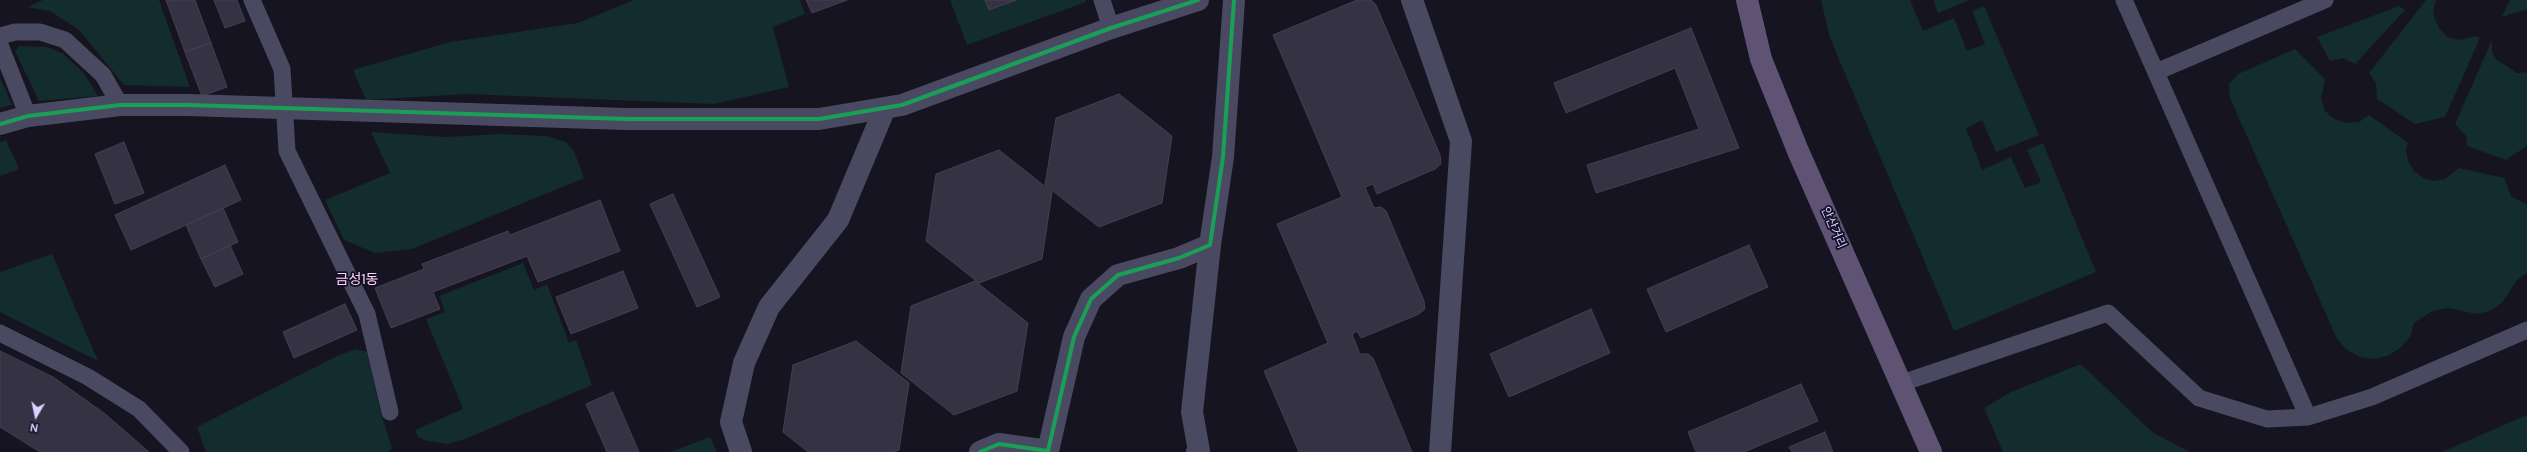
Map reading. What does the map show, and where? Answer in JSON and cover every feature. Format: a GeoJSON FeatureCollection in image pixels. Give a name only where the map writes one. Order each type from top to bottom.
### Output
{"type":"FeatureCollection","features":[{"type":"Feature","properties":{"kind":"main road","name":"안산거리"},"geometry":{"type":"LineString","coordinates":[[1747,0],[1761,59],[1798,151],[1902,383],[1931,452]]}},
{"type":"Feature","properties":{"kind":"street"},"geometry":{"type":"LineString","coordinates":[[0,124],[28,116],[120,106],[188,105],[285,110],[626,119],[819,119],[902,105],[1111,28],[1198,0]]}},
{"type":"Feature","properties":{"kind":"street"},"geometry":{"type":"LineString","coordinates":[[1197,452],[1199,451],[1192,412],[1210,245],[1223,157],[1234,0]]}},
{"type":"Feature","properties":{"kind":"street"},"geometry":{"type":"LineString","coordinates":[[1412,0],[1461,141],[1440,452]]}},
{"type":"Feature","properties":{"kind":"street"},"geometry":{"type":"LineString","coordinates":[[741,452],[732,422],[744,363],[769,307],[838,220],[885,108]]}},
{"type":"Feature","properties":{"kind":"street"},"geometry":{"type":"LineString","coordinates":[[980,452],[999,444],[1048,452],[1074,337],[1091,299],[1118,275],[1179,258],[1210,245]]}},
{"type":"Feature","properties":{"kind":"lane"},"geometry":{"type":"LineString","coordinates":[[252,0],[282,69],[287,151],[368,314],[390,412]]}},
{"type":"Feature","properties":{"kind":"lane"},"geometry":{"type":"LineString","coordinates":[[1102,0],[1111,28]]}},
{"type":"Feature","properties":{"kind":"lane"},"geometry":{"type":"LineString","coordinates":[[2124,0],[2308,417]]}},
{"type":"Feature","properties":{"kind":"lane"},"geometry":{"type":"LineString","coordinates":[[2156,72],[2325,0]]}},
{"type":"Feature","properties":{"kind":"lane"},"geometry":{"type":"LineString","coordinates":[[0,36],[15,32],[40,32],[66,40],[103,75],[120,106]]}},
{"type":"Feature","properties":{"kind":"lane"},"geometry":{"type":"LineString","coordinates":[[0,45],[28,116]]}},
{"type":"Feature","properties":{"kind":"lane"},"geometry":{"type":"LineString","coordinates":[[1902,383],[2108,313],[2199,398],[2267,419],[2308,417],[2372,397],[2527,330]]}},
{"type":"Feature","properties":{"kind":"lane"},"geometry":{"type":"LineString","coordinates":[[0,333],[88,377],[139,408],[181,452]]}},
{"type":"Feature","properties":{"kind":"green space"},"geometry":{"type":"Polygon","coordinates":[[[43,0],[159,0],[190,87],[124,85],[79,30],[50,11],[27,7],[43,0]]]}},
{"type":"Feature","properties":{"kind":"green space"},"geometry":{"type":"Polygon","coordinates":[[[634,0],[800,0],[805,14],[773,27],[789,87],[714,104],[466,94],[366,100],[353,70],[450,42],[578,23],[634,0]]]}},
{"type":"Feature","properties":{"kind":"green space"},"geometry":{"type":"Polygon","coordinates":[[[950,0],[1085,0],[1086,2],[967,45],[950,0]]]}},
{"type":"Feature","properties":{"kind":"green space"},"geometry":{"type":"Polygon","coordinates":[[[1821,0],[1910,0],[1923,31],[1954,18],[1967,51],[1985,44],[1972,11],[1984,6],[2039,135],[1996,152],[1982,120],[1966,128],[1982,170],[2011,157],[2025,188],[2041,182],[2027,150],[2043,143],[2096,272],[1954,331],[1830,38],[1821,0]]]}},
{"type":"Feature","properties":{"kind":"green space"},"geometry":{"type":"Polygon","coordinates":[[[1933,0],[1970,0],[1938,13],[1933,0]]]}},
{"type":"Feature","properties":{"kind":"green space"},"geometry":{"type":"Polygon","coordinates":[[[2426,0],[2436,0],[2433,14],[2439,28],[2447,37],[2459,40],[2477,36],[2480,38],[2445,117],[2415,124],[2377,99],[2376,83],[2369,73],[2426,0]]]}},
{"type":"Feature","properties":{"kind":"green space"},"geometry":{"type":"Polygon","coordinates":[[[2510,0],[2527,0],[2527,11],[2524,10],[2502,17],[2510,0]]]}},
{"type":"Feature","properties":{"kind":"green space"},"geometry":{"type":"Polygon","coordinates":[[[2399,6],[2405,10],[2355,64],[2343,58],[2330,61],[2317,37],[2399,6]]]}},
{"type":"Feature","properties":{"kind":"green space"},"geometry":{"type":"Polygon","coordinates":[[[2492,40],[2492,52],[2496,59],[2517,73],[2527,72],[2527,146],[2506,160],[2467,146],[2466,136],[2455,124],[2492,40]]]}},
{"type":"Feature","properties":{"kind":"green space"},"geometry":{"type":"Polygon","coordinates":[[[20,46],[47,47],[62,53],[84,73],[98,96],[39,101],[15,51],[20,46]]]}},
{"type":"Feature","properties":{"kind":"green space"},"geometry":{"type":"Polygon","coordinates":[[[2295,49],[2325,79],[2321,99],[2325,111],[2334,119],[2346,123],[2359,122],[2369,115],[2408,143],[2406,150],[2408,161],[2414,171],[2423,178],[2434,181],[2445,179],[2459,168],[2504,178],[2511,196],[2527,205],[2527,273],[2517,280],[2502,303],[2490,311],[2476,314],[2449,308],[2432,311],[2414,323],[2410,337],[2400,348],[2388,356],[2374,359],[2359,357],[2346,349],[2337,339],[2230,98],[2229,84],[2238,74],[2295,49]]]}},
{"type":"Feature","properties":{"kind":"green space"},"geometry":{"type":"Polygon","coordinates":[[[0,77],[12,105],[0,108],[0,77]]]}},
{"type":"Feature","properties":{"kind":"green space"},"geometry":{"type":"Polygon","coordinates":[[[371,132],[447,137],[499,134],[546,136],[566,142],[574,151],[584,178],[412,249],[375,253],[344,240],[325,200],[390,173],[371,132]]]}},
{"type":"Feature","properties":{"kind":"green space"},"geometry":{"type":"Polygon","coordinates":[[[6,140],[19,169],[0,176],[0,142],[6,140]]]}},
{"type":"Feature","properties":{"kind":"green space"},"geometry":{"type":"Polygon","coordinates":[[[52,254],[98,361],[0,312],[0,272],[52,254]]]}},
{"type":"Feature","properties":{"kind":"green space"},"geometry":{"type":"Polygon","coordinates":[[[523,263],[534,290],[547,284],[569,343],[576,340],[592,385],[465,439],[447,444],[428,441],[418,437],[415,430],[463,409],[426,319],[445,312],[439,296],[523,263]]]}},
{"type":"Feature","properties":{"kind":"green space"},"geometry":{"type":"Polygon","coordinates":[[[356,349],[367,352],[380,410],[392,448],[389,452],[206,452],[197,427],[337,356],[356,349]]]}},
{"type":"Feature","properties":{"kind":"green space"},"geometry":{"type":"Polygon","coordinates":[[[2081,364],[2152,432],[2190,452],[2003,452],[1984,408],[2011,392],[2081,364]]]}},
{"type":"Feature","properties":{"kind":"green space"},"geometry":{"type":"Polygon","coordinates":[[[2527,415],[2527,452],[2442,452],[2527,415]]]}},
{"type":"Feature","properties":{"kind":"green space"},"geometry":{"type":"Polygon","coordinates":[[[710,437],[717,452],[670,452],[710,437]]]}},
{"type":"Feature","properties":{"kind":"building"},"geometry":{"type":"Polygon","coordinates":[[[166,0],[195,0],[211,43],[185,52],[166,0]]]}},
{"type":"Feature","properties":{"kind":"building"},"geometry":{"type":"Polygon","coordinates":[[[214,0],[237,0],[245,21],[225,28],[214,0]]]}},
{"type":"Feature","properties":{"kind":"building"},"geometry":{"type":"Polygon","coordinates":[[[806,0],[847,0],[812,13],[806,0]]]}},
{"type":"Feature","properties":{"kind":"building"},"geometry":{"type":"Polygon","coordinates":[[[985,0],[1016,0],[989,10],[985,0]]]}},
{"type":"Feature","properties":{"kind":"building"},"geometry":{"type":"Polygon","coordinates":[[[1357,0],[1371,0],[1376,5],[1440,155],[1441,164],[1435,169],[1377,194],[1373,184],[1365,187],[1374,208],[1381,207],[1386,211],[1424,301],[1425,309],[1419,314],[1361,338],[1357,331],[1352,334],[1360,354],[1368,354],[1373,358],[1412,452],[1299,452],[1264,371],[1328,343],[1277,224],[1342,197],[1273,35],[1357,0]]]}},
{"type":"Feature","properties":{"kind":"building"},"geometry":{"type":"Polygon","coordinates":[[[1691,28],[1739,148],[1596,193],[1587,165],[1699,129],[1675,68],[1566,113],[1554,83],[1691,28]]]}},
{"type":"Feature","properties":{"kind":"building"},"geometry":{"type":"Polygon","coordinates":[[[211,43],[227,87],[202,96],[185,52],[211,43]]]}},
{"type":"Feature","properties":{"kind":"building"},"geometry":{"type":"Polygon","coordinates":[[[1119,94],[1172,136],[1162,203],[1099,227],[1045,185],[1056,118],[1119,94]]]}},
{"type":"Feature","properties":{"kind":"building"},"geometry":{"type":"Polygon","coordinates":[[[124,142],[144,193],[115,204],[95,154],[124,142]]]}},
{"type":"Feature","properties":{"kind":"building"},"geometry":{"type":"Polygon","coordinates":[[[999,150],[1052,192],[1042,259],[979,283],[926,241],[936,174],[999,150]]]}},
{"type":"Feature","properties":{"kind":"building"},"geometry":{"type":"Polygon","coordinates":[[[225,165],[241,200],[131,250],[115,215],[225,165]]]}},
{"type":"Feature","properties":{"kind":"building"},"geometry":{"type":"Polygon","coordinates":[[[673,194],[720,297],[697,307],[650,204],[673,194]]]}},
{"type":"Feature","properties":{"kind":"building"},"geometry":{"type":"Polygon","coordinates":[[[600,200],[620,251],[538,282],[527,256],[433,292],[440,309],[391,328],[375,288],[424,269],[422,264],[508,231],[510,235],[600,200]]]}},
{"type":"Feature","properties":{"kind":"building"},"geometry":{"type":"Polygon","coordinates":[[[223,208],[238,242],[201,259],[186,225],[223,208]]]}},
{"type":"Feature","properties":{"kind":"building"},"geometry":{"type":"Polygon","coordinates":[[[230,245],[243,274],[215,287],[201,259],[230,245]]]}},
{"type":"Feature","properties":{"kind":"building"},"geometry":{"type":"Polygon","coordinates":[[[1749,245],[1768,287],[1666,332],[1647,289],[1749,245]]]}},
{"type":"Feature","properties":{"kind":"building"},"geometry":{"type":"Polygon","coordinates":[[[623,271],[638,308],[571,334],[556,297],[623,271]]]}},
{"type":"Feature","properties":{"kind":"building"},"geometry":{"type":"Polygon","coordinates":[[[975,281],[1028,323],[1017,391],[954,415],[901,373],[911,306],[975,281]]]}},
{"type":"Feature","properties":{"kind":"building"},"geometry":{"type":"Polygon","coordinates":[[[345,304],[357,330],[294,358],[283,332],[345,304]]]}},
{"type":"Feature","properties":{"kind":"building"},"geometry":{"type":"Polygon","coordinates":[[[1591,309],[1610,353],[1509,397],[1490,354],[1591,309]]]}},
{"type":"Feature","properties":{"kind":"building"},"geometry":{"type":"Polygon","coordinates":[[[856,341],[909,383],[899,450],[894,452],[808,452],[783,432],[793,365],[856,341]]]}},
{"type":"Feature","properties":{"kind":"building"},"geometry":{"type":"Polygon","coordinates":[[[0,351],[53,377],[104,413],[149,452],[40,452],[0,427],[0,351]]]}},
{"type":"Feature","properties":{"kind":"building"},"geometry":{"type":"Polygon","coordinates":[[[1801,384],[1818,421],[1744,452],[1696,452],[1688,432],[1801,384]]]}},
{"type":"Feature","properties":{"kind":"building"},"geometry":{"type":"Polygon","coordinates":[[[613,392],[639,452],[607,452],[586,404],[613,392]]]}},
{"type":"Feature","properties":{"kind":"building"},"geometry":{"type":"Polygon","coordinates":[[[1825,432],[1833,452],[1792,452],[1789,447],[1825,432]]]}},
{"type":"Feature","properties":{"kind":"cycle path"},"geometry":{"type":"LineString","coordinates":[[0,124],[28,116],[120,105],[188,105],[626,119],[819,119],[902,105],[1111,28],[1198,0]]}},
{"type":"Feature","properties":{"kind":"cycle path"},"geometry":{"type":"LineString","coordinates":[[980,452],[999,444],[1048,451],[1074,337],[1091,299],[1118,275],[1179,258],[1210,245],[1223,157],[1234,0]]}},
{"type":"Feature","properties":{"kind":"district","name":"금성1동"},"geometry":{"type":"Point","coordinates":[357,280]}}]}
